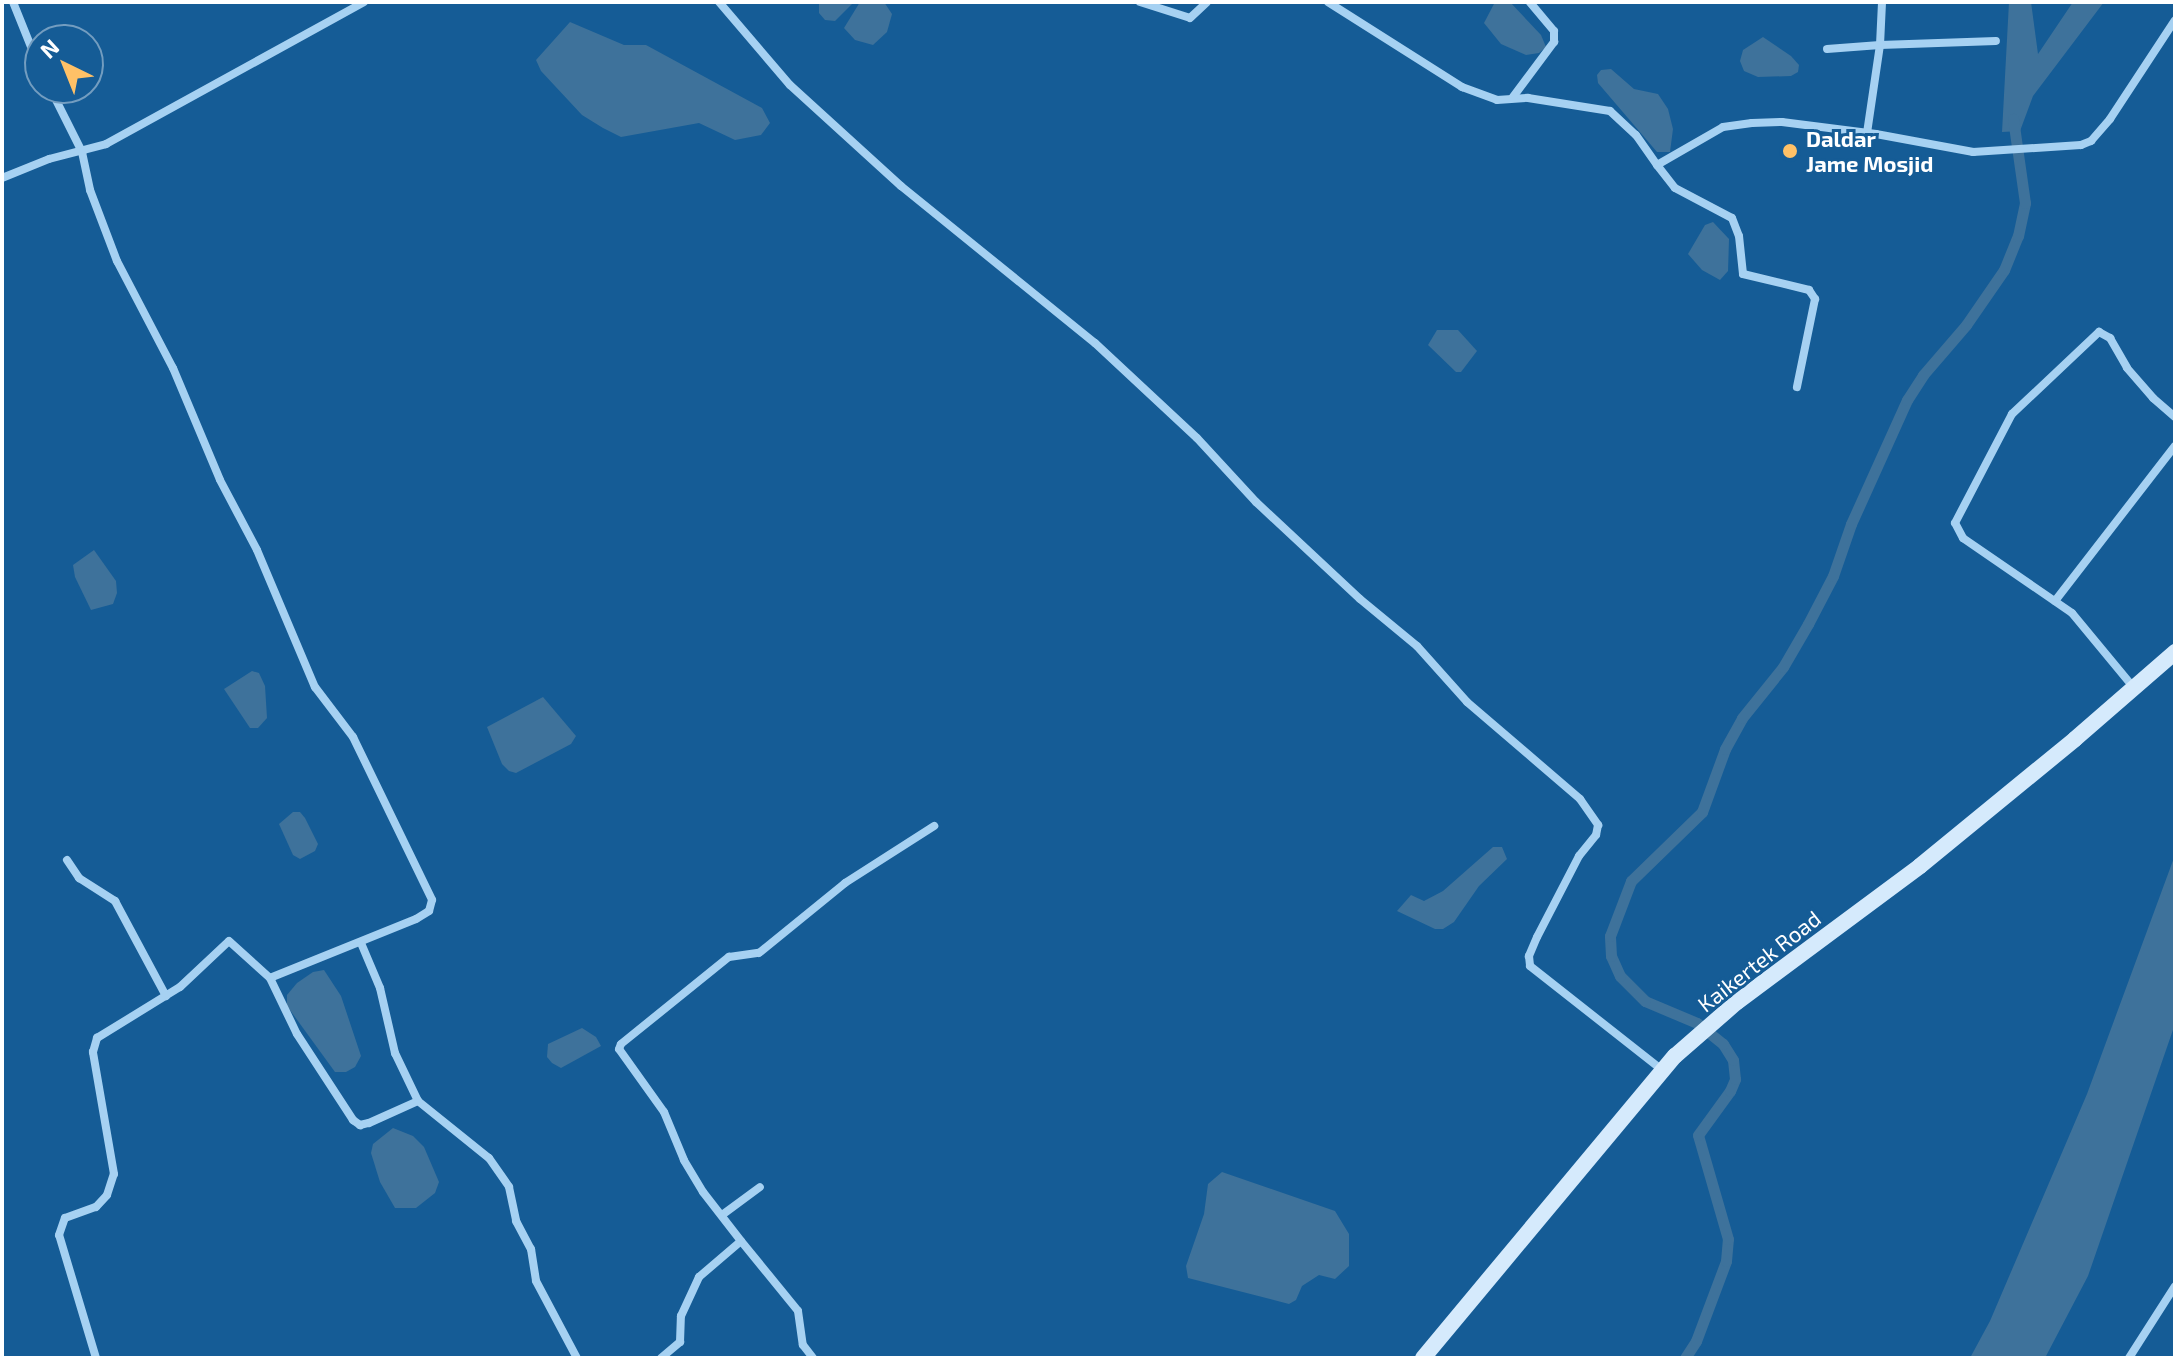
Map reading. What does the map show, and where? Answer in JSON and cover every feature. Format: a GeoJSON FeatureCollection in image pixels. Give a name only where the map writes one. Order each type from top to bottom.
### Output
{"type":"FeatureCollection","features":[{"type":"Feature","properties":{"kind":"main road","name":"Kaikertek Road"},"geometry":{"type":"LineString","coordinates":[[1423,1358],[1675,1056],[1737,1002],[1920,866],[2175,652]]}},
{"type":"Feature","properties":{"kind":"street"},"geometry":{"type":"LineString","coordinates":[[13,2],[24,29]]}},
{"type":"Feature","properties":{"kind":"street"},"geometry":{"type":"LineString","coordinates":[[2,178],[49,159],[106,144],[223,83],[364,2]]}},
{"type":"Feature","properties":{"kind":"street"},"geometry":{"type":"LineString","coordinates":[[719,2],[790,85],[901,186],[1095,343],[1197,438],[1267,513],[1417,646],[1467,702],[1580,799],[1598,825],[1596,835],[1579,856],[1537,937],[1529,956],[1530,966],[1662,1070]]}},
{"type":"Feature","properties":{"kind":"street"},"geometry":{"type":"LineString","coordinates":[[1140,2],[1190,18],[1207,2]]}},
{"type":"Feature","properties":{"kind":"street"},"geometry":{"type":"LineString","coordinates":[[1328,2],[1462,87],[1497,100],[1513,97],[1610,111],[1636,135],[1675,188],[1732,218],[1739,236],[1739,265],[1743,274],[1809,290],[1815,299],[1797,387]]}},
{"type":"Feature","properties":{"kind":"street"},"geometry":{"type":"LineString","coordinates":[[1513,97],[1554,42],[1554,31],[1530,2]]}},
{"type":"Feature","properties":{"kind":"street"},"geometry":{"type":"LineString","coordinates":[[1867,133],[1880,45],[1882,2]]}},
{"type":"Feature","properties":{"kind":"street"},"geometry":{"type":"LineString","coordinates":[[1657,165],[1723,127],[1782,122],[1996,152],[2091,141],[2110,119],[2175,20]]}},
{"type":"Feature","properties":{"kind":"street"},"geometry":{"type":"LineString","coordinates":[[1827,49],[1996,41]]}},
{"type":"Feature","properties":{"kind":"street"},"geometry":{"type":"LineString","coordinates":[[58,104],[82,152],[90,190],[117,261],[173,368],[220,480],[257,550],[315,687],[353,737],[432,900],[429,911],[361,943],[270,978]]}},
{"type":"Feature","properties":{"kind":"street"},"geometry":{"type":"LineString","coordinates":[[2134,689],[2072,613],[1963,538],[1955,523],[2012,414],[2099,332],[2110,338],[2127,368],[2175,417]]}},
{"type":"Feature","properties":{"kind":"street"},"geometry":{"type":"LineString","coordinates":[[2055,601],[2175,446]]}},
{"type":"Feature","properties":{"kind":"street"},"geometry":{"type":"LineString","coordinates":[[813,1358],[803,1345],[798,1311],[741,1241],[691,1170],[664,1112],[619,1049],[621,1044],[729,957],[759,953],[845,883],[934,826]]}},
{"type":"Feature","properties":{"kind":"street"},"geometry":{"type":"LineString","coordinates":[[67,860],[79,878],[115,901],[166,996]]}},
{"type":"Feature","properties":{"kind":"street"},"geometry":{"type":"LineString","coordinates":[[96,1358],[59,1235],[65,1218],[96,1207],[107,1195],[114,1174],[93,1052],[97,1038],[166,996],[229,941],[270,978],[297,1034],[353,1120],[360,1125],[369,1123],[418,1101]]}},
{"type":"Feature","properties":{"kind":"street"},"geometry":{"type":"LineString","coordinates":[[361,943],[380,988],[395,1053],[418,1101],[489,1158],[509,1187],[516,1221],[531,1249],[536,1281],[577,1358]]}},
{"type":"Feature","properties":{"kind":"street"},"geometry":{"type":"LineString","coordinates":[[722,1215],[760,1187]]}},
{"type":"Feature","properties":{"kind":"street"},"geometry":{"type":"LineString","coordinates":[[661,1358],[680,1342],[681,1316],[699,1277],[741,1241]]}},
{"type":"Feature","properties":{"kind":"street"},"geometry":{"type":"LineString","coordinates":[[2129,1358],[2175,1286]]}},
{"type":"Feature","properties":{"kind":"street"},"geometry":{"type":"LineString","coordinates":[[2164,1304],[2175,1307]]}},
{"type":"Feature","properties":{"kind":"water"},"geometry":{"type":"Polygon","coordinates":[[[819,2],[854,2],[835,21],[825,20],[819,13],[819,2]]]}},
{"type":"Feature","properties":{"kind":"water"},"geometry":{"type":"Polygon","coordinates":[[[860,2],[884,2],[892,14],[887,32],[873,45],[855,40],[844,28],[860,2]]]}},
{"type":"Feature","properties":{"kind":"water"},"geometry":{"type":"Polygon","coordinates":[[[1495,2],[1510,2],[1541,35],[1546,47],[1539,53],[1526,55],[1501,44],[1484,23],[1495,2]]]}},
{"type":"Feature","properties":{"kind":"water"},"geometry":{"type":"Polygon","coordinates":[[[2009,2],[2031,2],[2038,54],[2073,2],[2104,2],[2033,96],[2020,131],[2002,132],[2009,2]]]}},
{"type":"Feature","properties":{"kind":"water"},"geometry":{"type":"Polygon","coordinates":[[[570,22],[624,45],[646,45],[762,108],[770,123],[761,135],[735,140],[699,123],[621,137],[603,128],[582,115],[541,71],[536,60],[570,22]]]}},
{"type":"Feature","properties":{"kind":"water"},"geometry":{"type":"Polygon","coordinates":[[[1763,37],[1791,56],[1799,65],[1798,72],[1791,76],[1758,77],[1744,71],[1740,61],[1743,50],[1763,37]]]}},
{"type":"Feature","properties":{"kind":"water"},"geometry":{"type":"Polygon","coordinates":[[[1611,69],[1634,89],[1658,94],[1668,109],[1673,129],[1670,152],[1657,152],[1598,83],[1597,75],[1601,70],[1611,69]]]}},
{"type":"Feature","properties":{"kind":"water"},"geometry":{"type":"Polygon","coordinates":[[[1713,222],[1729,239],[1728,271],[1720,280],[1702,270],[1688,254],[1705,225],[1713,222]]]}},
{"type":"Feature","properties":{"kind":"water"},"geometry":{"type":"Polygon","coordinates":[[[1437,330],[1458,330],[1477,351],[1461,372],[1456,372],[1428,345],[1437,330]]]}},
{"type":"Feature","properties":{"kind":"water"},"geometry":{"type":"Polygon","coordinates":[[[94,550],[116,581],[117,593],[113,604],[91,610],[75,577],[73,565],[94,550]]]}},
{"type":"Feature","properties":{"kind":"water"},"geometry":{"type":"Polygon","coordinates":[[[252,671],[259,673],[265,686],[267,718],[258,728],[250,728],[224,689],[252,671]]]}},
{"type":"Feature","properties":{"kind":"water"},"geometry":{"type":"Polygon","coordinates":[[[543,697],[576,736],[571,744],[516,773],[509,771],[502,764],[487,727],[543,697]]]}},
{"type":"Feature","properties":{"kind":"water"},"geometry":{"type":"Polygon","coordinates":[[[293,812],[300,812],[305,818],[318,844],[315,851],[300,859],[293,855],[279,824],[293,812]]]}},
{"type":"Feature","properties":{"kind":"water"},"geometry":{"type":"Polygon","coordinates":[[[1493,847],[1502,847],[1507,859],[1479,886],[1454,922],[1443,929],[1435,929],[1397,911],[1411,895],[1424,901],[1443,891],[1493,847]]]}},
{"type":"Feature","properties":{"kind":"water"},"geometry":{"type":"Polygon","coordinates":[[[2175,855],[2175,1024],[2088,1276],[2045,1358],[1970,1358],[1990,1321],[2087,1094],[2175,855]]]}},
{"type":"Feature","properties":{"kind":"water"},"geometry":{"type":"Polygon","coordinates":[[[324,970],[341,996],[361,1056],[355,1067],[346,1072],[335,1072],[287,1006],[287,995],[297,983],[313,972],[324,970]]]}},
{"type":"Feature","properties":{"kind":"water"},"geometry":{"type":"Polygon","coordinates":[[[582,1028],[596,1037],[601,1046],[561,1068],[552,1063],[547,1057],[548,1044],[582,1028]]]}},
{"type":"Feature","properties":{"kind":"water"},"geometry":{"type":"Polygon","coordinates":[[[393,1128],[413,1136],[424,1147],[439,1182],[435,1193],[416,1208],[395,1208],[380,1182],[371,1153],[373,1144],[393,1128]]]}},
{"type":"Feature","properties":{"kind":"water"},"geometry":{"type":"Polygon","coordinates":[[[1222,1172],[1335,1211],[1349,1234],[1349,1266],[1335,1279],[1319,1275],[1302,1286],[1296,1300],[1289,1304],[1188,1278],[1186,1266],[1204,1214],[1208,1184],[1222,1172]]]}},
{"type":"Feature","properties":{"kind":"waterway"},"geometry":{"type":"LineString","coordinates":[[1685,1358],[1696,1341],[1726,1261],[1728,1239],[1698,1135],[1730,1091],[1735,1079],[1733,1060],[1723,1044],[1697,1023],[1645,1001],[1620,976],[1611,956],[1610,936],[1631,881],[1702,812],[1725,749],[1742,718],[1783,667],[1808,624],[1833,576],[1851,524],[1907,400],[1923,375],[1966,325],[2004,270],[2018,236],[2025,203],[2013,119]]}},
{"type":"Feature","properties":{"kind":"place","name":"Daldar Jame Mosjid"},"geometry":{"type":"Point","coordinates":[1790,151]}}]}
